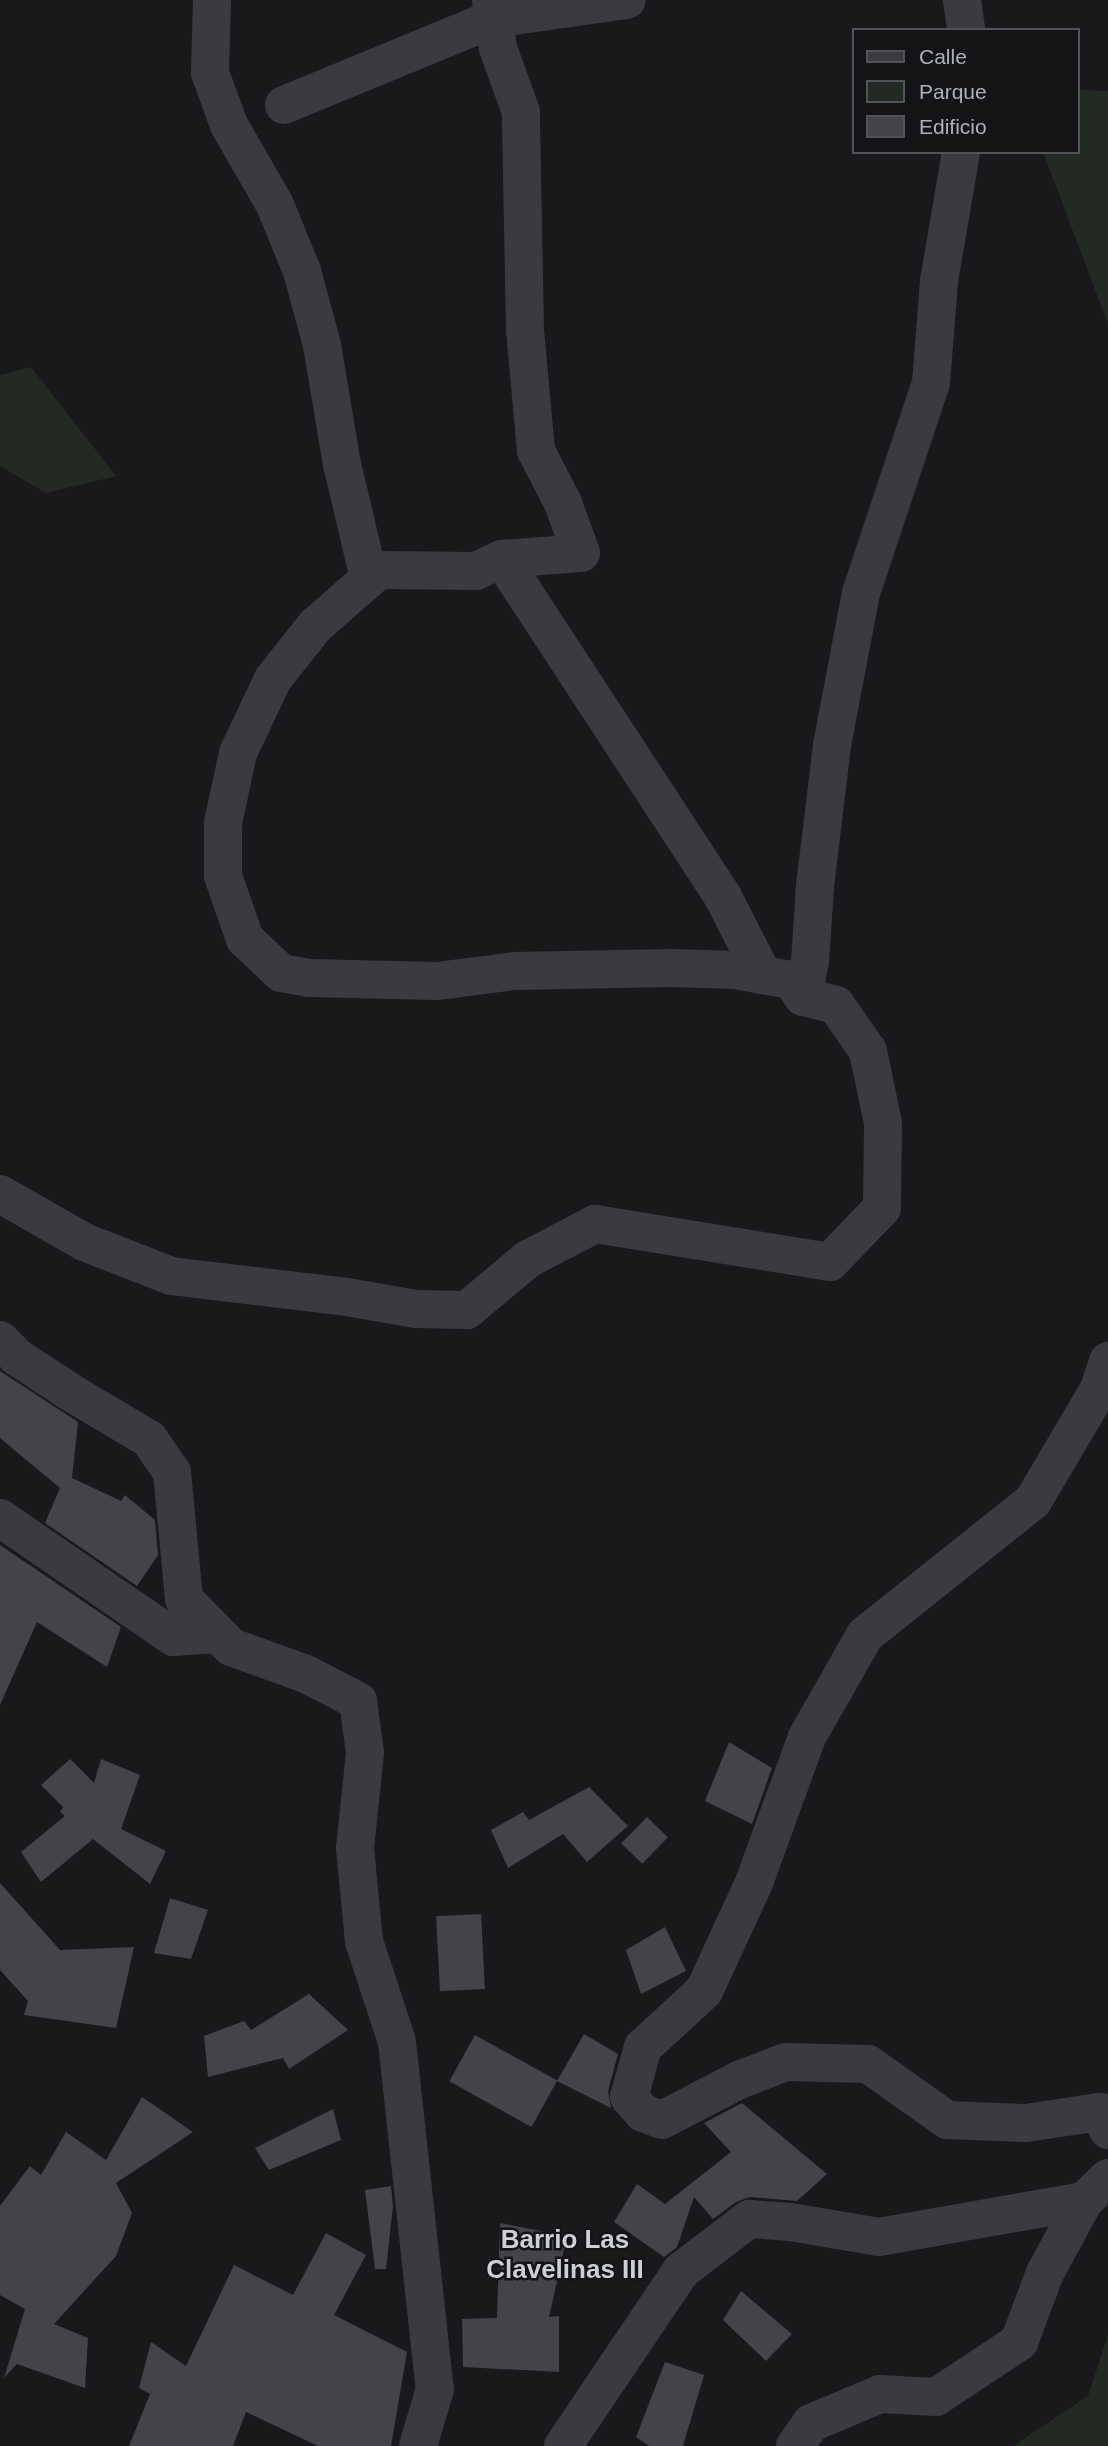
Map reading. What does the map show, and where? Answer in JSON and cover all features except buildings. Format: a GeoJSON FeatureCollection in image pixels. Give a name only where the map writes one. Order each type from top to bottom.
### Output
{"type":"FeatureCollection","features":[{"type":"Feature","properties":{"kind":"street"},"geometry":{"type":"LineString","coordinates":[[212,0],[210,73],[229,125],[275,205],[302,271],[322,345],[342,464],[369,578]]}},
{"type":"Feature","properties":{"kind":"street"},"geometry":{"type":"LineString","coordinates":[[284,105],[492,9],[627,0]]}},
{"type":"Feature","properties":{"kind":"street"},"geometry":{"type":"LineString","coordinates":[[962,0],[966,28]]}},
{"type":"Feature","properties":{"kind":"street"},"geometry":{"type":"LineString","coordinates":[[0,1194],[84,1242],[172,1276],[347,1297],[416,1309],[467,1310],[528,1259],[595,1224],[830,1262],[882,1208],[883,1123],[868,1051],[836,1005],[803,997],[791,980],[735,970],[590,968],[515,971],[437,981],[309,978],[281,973],[245,939],[223,876],[223,823],[238,753],[273,679],[315,625],[379,570],[476,571],[502,559],[581,553],[563,503],[536,451],[525,330],[521,112],[498,48],[492,9]]}},
{"type":"Feature","properties":{"kind":"street"},"geometry":{"type":"LineString","coordinates":[[803,997],[810,962],[815,886],[832,745],[861,593],[931,383],[939,281],[961,154]]}},
{"type":"Feature","properties":{"kind":"street"},"geometry":{"type":"LineString","coordinates":[[502,559],[723,897],[763,975]]}},
{"type":"Feature","properties":{"kind":"street"},"geometry":{"type":"LineString","coordinates":[[0,1340],[17,1357],[70,1392],[149,1438],[172,1472],[184,1599],[218,1634],[231,1647],[306,1674],[358,1701],[365,1753],[355,1848],[365,1941],[397,2042],[435,2389],[418,2446]]}},
{"type":"Feature","properties":{"kind":"street"},"geometry":{"type":"LineString","coordinates":[[1108,1361],[1098,1391],[1033,1501],[865,1635],[807,1737],[753,1885],[704,1991],[643,2047],[629,2097],[643,2113],[662,2120],[739,2080],[786,2062],[869,2064],[947,2120],[1026,2123],[1100,2112],[1108,2130]]}},
{"type":"Feature","properties":{"kind":"street"},"geometry":{"type":"LineString","coordinates":[[0,1518],[173,1637],[218,1634]]}},
{"type":"Feature","properties":{"kind":"street"},"geometry":{"type":"LineString","coordinates":[[563,2446],[681,2272],[749,2219],[791,2222],[880,2236],[1096,2190]]}},
{"type":"Feature","properties":{"kind":"street"},"geometry":{"type":"LineString","coordinates":[[795,2446],[811,2423],[880,2394],[936,2397],[1019,2342],[1045,2273],[1096,2190]]}},
{"type":"Feature","properties":{"kind":"green space"},"geometry":{"type":"Polygon","coordinates":[[[1080,90],[1108,91],[1108,324],[1044,154],[1080,154],[1080,90]]]}},
{"type":"Feature","properties":{"kind":"green space"},"geometry":{"type":"Polygon","coordinates":[[[31,367],[116,476],[46,493],[0,466],[0,375],[31,367]]]}},
{"type":"Feature","properties":{"kind":"green space"},"geometry":{"type":"Polygon","coordinates":[[[1108,2335],[1108,2446],[1013,2446],[1088,2396],[1108,2335]]]}},
{"type":"Feature","properties":{"kind":"district","name":"Barrio Las Clavelinas III"},"geometry":{"type":"Point","coordinates":[565,2255]}}]}
